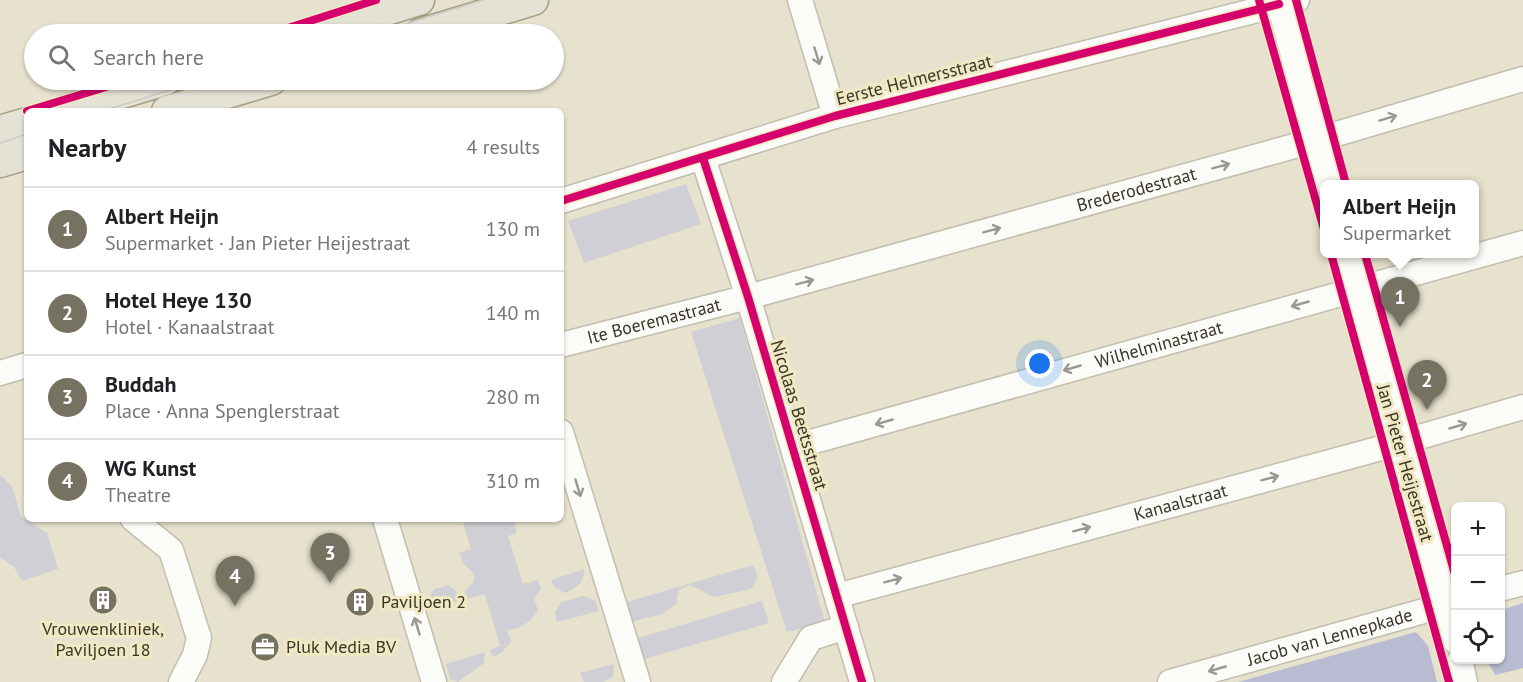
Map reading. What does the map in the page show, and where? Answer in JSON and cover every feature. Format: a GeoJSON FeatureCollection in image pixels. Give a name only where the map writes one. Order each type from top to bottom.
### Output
{"type":"FeatureCollection","features":[{"type":"Feature","properties":{"kind":"main road"},"geometry":{"type":"LineString","coordinates":[[341,24],[419,0]]}},
{"type":"Feature","properties":{"kind":"main road"},"geometry":{"type":"LineString","coordinates":[[453,24],[533,0]]}},
{"type":"Feature","properties":{"kind":"main road"},"geometry":{"type":"LineString","coordinates":[[74,108],[132,90]]}},
{"type":"Feature","properties":{"kind":"main road"},"geometry":{"type":"LineString","coordinates":[[177,108],[237,90]]}},
{"type":"Feature","properties":{"kind":"main road"},"geometry":{"type":"LineString","coordinates":[[0,131],[24,124]]}},
{"type":"Feature","properties":{"kind":"main road"},"geometry":{"type":"LineString","coordinates":[[0,162],[24,155]]}},
{"type":"Feature","properties":{"kind":"street"},"geometry":{"type":"LineString","coordinates":[[800,0],[835,116]]}},
{"type":"Feature","properties":{"kind":"street"},"geometry":{"type":"LineString","coordinates":[[1284,1],[1327,180]]}},
{"type":"Feature","properties":{"kind":"street","name":"Eerste Helmersstraat"},"geometry":{"type":"LineString","coordinates":[[564,200],[835,116],[1284,1]]}},
{"type":"Feature","properties":{"kind":"street","name":"Brederodestraat"},"geometry":{"type":"LineString","coordinates":[[748,297],[1316,140],[1523,79]]}},
{"type":"Feature","properties":{"kind":"street","name":"Nicolaas Beetsstraat"},"geometry":{"type":"LineString","coordinates":[[704,158],[794,447],[862,682]]}},
{"type":"Feature","properties":{"kind":"street","name":"Wilhelminastraat"},"geometry":{"type":"LineString","coordinates":[[1479,255],[1523,243]]}},
{"type":"Feature","properties":{"kind":"street","name":"Jan Pieter Heijestraat"},"geometry":{"type":"LineString","coordinates":[[1348,258],[1451,615]]}},
{"type":"Feature","properties":{"kind":"street","name":"Wilhelminastraat"},"geometry":{"type":"LineString","coordinates":[[794,447],[1467,258]]}},
{"type":"Feature","properties":{"kind":"street","name":"Ite Boeremastraat"},"geometry":{"type":"LineString","coordinates":[[564,344],[748,297]]}},
{"type":"Feature","properties":{"kind":"street"},"geometry":{"type":"LineString","coordinates":[[0,373],[24,365]]}},
{"type":"Feature","properties":{"kind":"street","name":"Kanaalstraat"},"geometry":{"type":"LineString","coordinates":[[837,596],[1400,443],[1523,407]]}},
{"type":"Feature","properties":{"kind":"street"},"geometry":{"type":"LineString","coordinates":[[564,442],[639,682]]}},
{"type":"Feature","properties":{"kind":"street"},"geometry":{"type":"LineString","coordinates":[[137,522],[171,550],[199,638],[195,655],[181,682]]}},
{"type":"Feature","properties":{"kind":"street"},"geometry":{"type":"LineString","coordinates":[[386,522],[434,682]]}},
{"type":"Feature","properties":{"kind":"street"},"geometry":{"type":"LineString","coordinates":[[1505,588],[1523,583]]}},
{"type":"Feature","properties":{"kind":"street","name":"Jacob van Lennepkade"},"geometry":{"type":"LineString","coordinates":[[1170,682],[1451,618]]}},
{"type":"Feature","properties":{"kind":"street"},"geometry":{"type":"LineString","coordinates":[[784,682],[811,638],[846,627]]}},
{"type":"Feature","properties":{"kind":"street"},"geometry":{"type":"LineString","coordinates":[[1461,664],[1465,682]]}},
{"type":"Feature","properties":{"kind":"shaded area"},"geometry":{"type":"Polygon","coordinates":[[[686,184],[701,224],[584,263],[568,221],[686,184]]]}},
{"type":"Feature","properties":{"kind":"shaded area"},"geometry":{"type":"Polygon","coordinates":[[[740,318],[825,623],[787,632],[691,332],[740,318]]]}},
{"type":"Feature","properties":{"kind":"shaded area"},"geometry":{"type":"Polygon","coordinates":[[[0,475],[12,486],[24,522],[29,522],[47,533],[58,569],[22,581],[14,567],[0,557],[0,475]]]}},
{"type":"Feature","properties":{"kind":"shaded area"},"geometry":{"type":"Polygon","coordinates":[[[463,522],[515,522],[517,533],[508,536],[523,584],[538,580],[541,589],[534,599],[538,610],[521,627],[507,630],[511,642],[502,652],[493,657],[490,650],[500,646],[485,594],[467,599],[465,590],[474,582],[474,574],[464,564],[459,553],[471,549],[463,522]]]}},
{"type":"Feature","properties":{"kind":"shaded area"},"geometry":{"type":"Polygon","coordinates":[[[753,565],[758,577],[751,589],[714,597],[690,585],[679,590],[676,604],[663,614],[626,623],[620,604],[753,565]]]}},
{"type":"Feature","properties":{"kind":"shaded area"},"geometry":{"type":"Polygon","coordinates":[[[584,569],[581,582],[573,589],[565,593],[554,587],[551,580],[584,569]]]}},
{"type":"Feature","properties":{"kind":"shaded area"},"geometry":{"type":"Polygon","coordinates":[[[449,585],[456,591],[459,601],[431,608],[429,597],[434,589],[449,585]]]}},
{"type":"Feature","properties":{"kind":"shaded area"},"geometry":{"type":"Polygon","coordinates":[[[583,596],[595,601],[599,611],[557,622],[555,612],[562,602],[583,596]]]}},
{"type":"Feature","properties":{"kind":"shaded area"},"geometry":{"type":"Polygon","coordinates":[[[762,601],[769,623],[644,659],[635,639],[762,601]]]}},
{"type":"Feature","properties":{"kind":"shaded area"},"geometry":{"type":"Polygon","coordinates":[[[485,652],[484,663],[458,682],[450,679],[446,664],[485,652]]]}},
{"type":"Feature","properties":{"kind":"shaded area"},"geometry":{"type":"Polygon","coordinates":[[[614,664],[613,677],[603,682],[584,682],[580,673],[614,664]]]}},
{"type":"Feature","properties":{"kind":"water"},"geometry":{"type":"Polygon","coordinates":[[[1523,603],[1523,668],[1495,675],[1489,666],[1437,682],[1238,682],[1416,632],[1435,649],[1451,657],[1451,664],[1505,664],[1505,609],[1523,603]]]}},
{"type":"Feature","properties":{"kind":"pier"},"geometry":{"type":"Polygon","coordinates":[[[1419,631],[1429,642],[1451,636],[1451,664],[1489,664],[1495,675],[1492,676],[1488,670],[1437,682],[1428,646],[1416,632],[1419,631]]]}},
{"type":"Feature","properties":{"kind":"tram line"},"geometry":{"type":"LineString","coordinates":[[405,24],[483,0]]}},
{"type":"Feature","properties":{"kind":"tram line"},"geometry":{"type":"LineString","coordinates":[[112,108],[170,90]]}},
{"type":"Feature","properties":{"kind":"tram line"},"geometry":{"type":"LineString","coordinates":[[0,143],[24,135]]}},
{"type":"Feature","properties":{"kind":"cycle path"},"geometry":{"type":"LineString","coordinates":[[300,24],[376,0]]}},
{"type":"Feature","properties":{"kind":"cycle path"},"geometry":{"type":"LineString","coordinates":[[1259,0],[1320,215]]}},
{"type":"Feature","properties":{"kind":"cycle path"},"geometry":{"type":"LineString","coordinates":[[1296,0],[1345,180]]}},
{"type":"Feature","properties":{"kind":"cycle path"},"geometry":{"type":"LineString","coordinates":[[564,200],[835,116],[1279,4]]}},
{"type":"Feature","properties":{"kind":"cycle path"},"geometry":{"type":"LineString","coordinates":[[37,108],[96,90]]}},
{"type":"Feature","properties":{"kind":"cycle path"},"geometry":{"type":"LineString","coordinates":[[703,158],[748,297],[862,682]]}},
{"type":"Feature","properties":{"kind":"cycle path"},"geometry":{"type":"LineString","coordinates":[[1332,258],[1449,682]]}},
{"type":"Feature","properties":{"kind":"cycle path"},"geometry":{"type":"LineString","coordinates":[[1366,258],[1451,560]]}},
{"type":"Feature","properties":{"kind":"place","name":"Albert Heijn"},"geometry":{"type":"Point","coordinates":[1400,327]}},
{"type":"Feature","properties":{"kind":"place","name":"Hotel Heye 130"},"geometry":{"type":"Point","coordinates":[1427,410]}},
{"type":"Feature","properties":{"kind":"place","name":"Buddah"},"geometry":{"type":"Point","coordinates":[330,583]}},
{"type":"Feature","properties":{"kind":"place","name":"Vrouwenkliniek, Paviljoen 18"},"geometry":{"type":"Point","coordinates":[103,600]}},
{"type":"Feature","properties":{"kind":"place","name":"Paviljoen 2"},"geometry":{"type":"Point","coordinates":[360,602]}},
{"type":"Feature","properties":{"kind":"place","name":"WG Kunst"},"geometry":{"type":"Point","coordinates":[235,606]}},
{"type":"Feature","properties":{"kind":"place","name":"Pluk Media BV"},"geometry":{"type":"Point","coordinates":[265,647]}}]}
